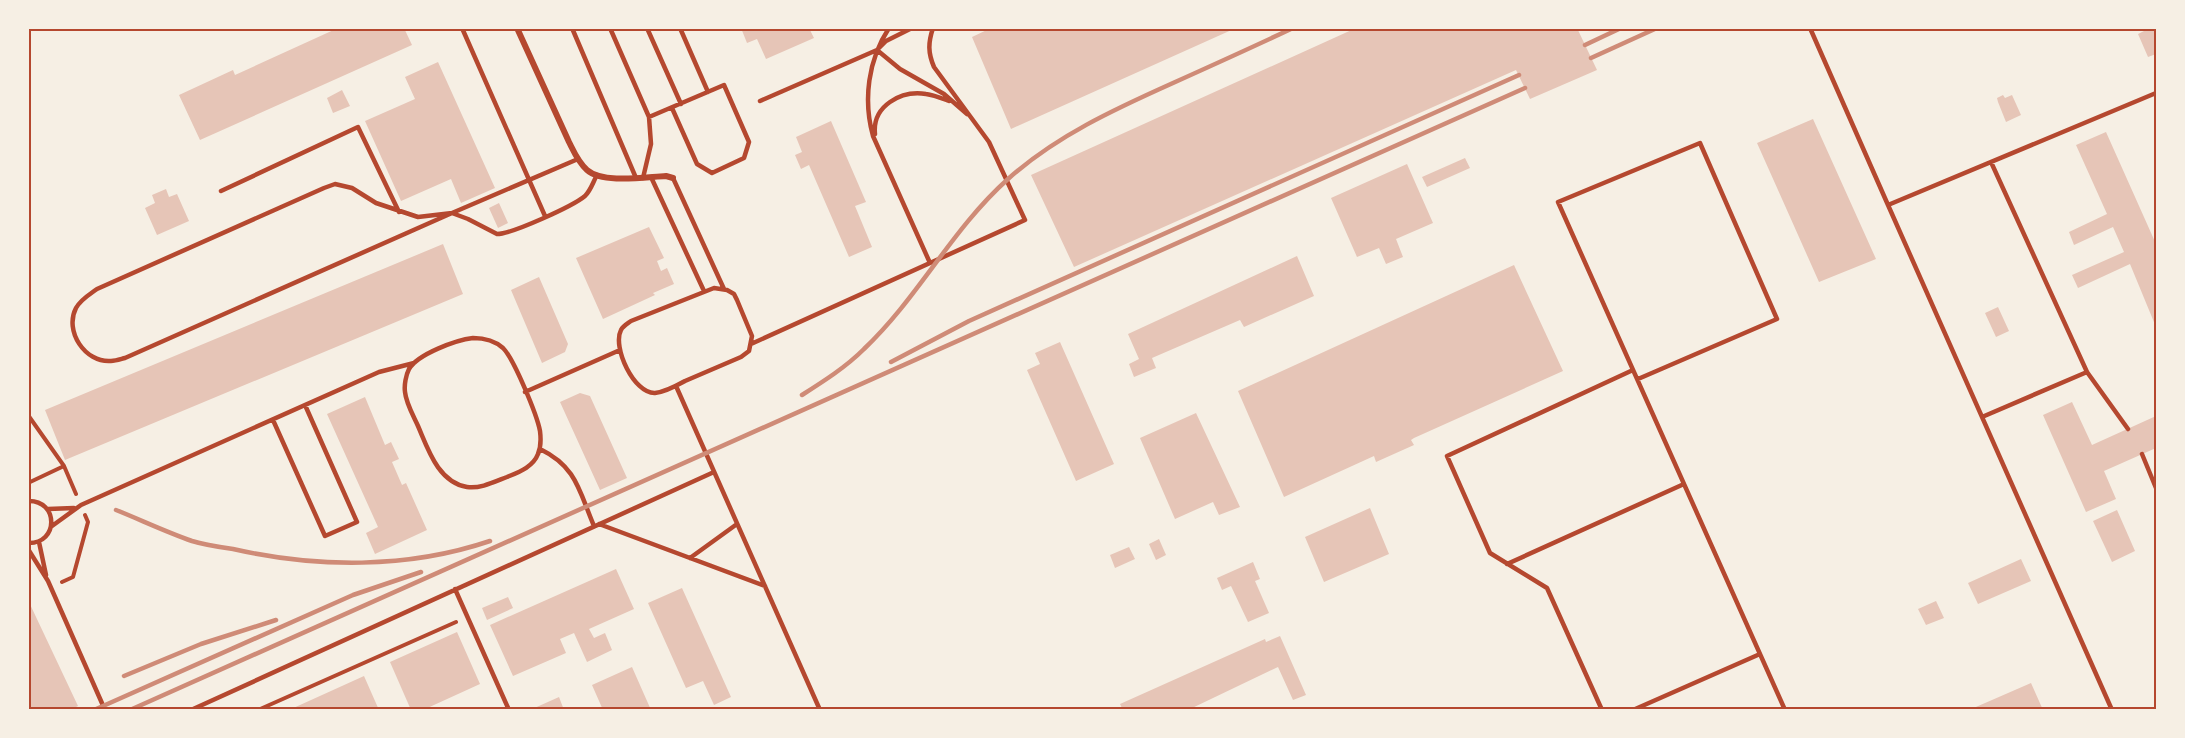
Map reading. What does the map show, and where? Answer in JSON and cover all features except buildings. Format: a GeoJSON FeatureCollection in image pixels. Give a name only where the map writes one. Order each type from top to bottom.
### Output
{"type":"FeatureCollection","features":[{"type":"Feature","properties":{"kind":"street"},"geometry":{"type":"LineString","coordinates":[[517,28],[569,142],[588,171],[617,178],[674,178]]}},
{"type":"Feature","properties":{"kind":"lane"},"geometry":{"type":"LineString","coordinates":[[462,28],[545,216]]}},
{"type":"Feature","properties":{"kind":"lane"},"geometry":{"type":"LineString","coordinates":[[572,28],[616,132],[639,178]]}},
{"type":"Feature","properties":{"kind":"lane"},"geometry":{"type":"LineString","coordinates":[[610,28],[649,117],[651,144],[639,178]]}},
{"type":"Feature","properties":{"kind":"lane"},"geometry":{"type":"LineString","coordinates":[[647,28],[681,104]]}},
{"type":"Feature","properties":{"kind":"lane"},"geometry":{"type":"LineString","coordinates":[[680,28],[708,92]]}},
{"type":"Feature","properties":{"kind":"lane"},"geometry":{"type":"LineString","coordinates":[[889,28],[877,50],[867,96],[867,107],[875,141],[930,263]]}},
{"type":"Feature","properties":{"kind":"lane"},"geometry":{"type":"LineString","coordinates":[[760,101],[877,50],[886,41],[912,28]]}},
{"type":"Feature","properties":{"kind":"lane"},"geometry":{"type":"LineString","coordinates":[[751,344],[1025,220],[994,151],[934,67],[928,50],[933,28]]}},
{"type":"Feature","properties":{"kind":"lane"},"geometry":{"type":"LineString","coordinates":[[1810,28],[2112,710]]}},
{"type":"Feature","properties":{"kind":"lane"},"geometry":{"type":"LineString","coordinates":[[877,50],[900,69],[932,86],[973,120]]}},
{"type":"Feature","properties":{"kind":"lane"},"geometry":{"type":"LineString","coordinates":[[649,117],[724,85],[749,142],[744,159],[712,173],[697,164],[672,108]]}},
{"type":"Feature","properties":{"kind":"lane"},"geometry":{"type":"LineString","coordinates":[[1888,205],[2157,93]]}},
{"type":"Feature","properties":{"kind":"lane"},"geometry":{"type":"LineString","coordinates":[[875,141],[876,117],[880,110],[896,98],[926,94],[954,103]]}},
{"type":"Feature","properties":{"kind":"lane"},"geometry":{"type":"LineString","coordinates":[[221,191],[358,127],[399,212]]}},
{"type":"Feature","properties":{"kind":"lane"},"geometry":{"type":"LineString","coordinates":[[1638,379],[1777,319],[1700,143],[1558,202],[1785,710]]}},
{"type":"Feature","properties":{"kind":"lane"},"geometry":{"type":"LineString","coordinates":[[578,159],[452,213],[125,358],[110,362],[96,358],[83,350],[76,339],[72,323],[75,309],[83,299],[97,290],[336,184],[352,188],[399,212],[418,217],[452,213],[497,234],[519,228],[575,202],[591,188],[597,175]]}},
{"type":"Feature","properties":{"kind":"lane"},"geometry":{"type":"LineString","coordinates":[[1991,162],[2087,372],[2128,429]]}},
{"type":"Feature","properties":{"kind":"lane"},"geometry":{"type":"LineString","coordinates":[[651,177],[704,291]]}},
{"type":"Feature","properties":{"kind":"lane"},"geometry":{"type":"LineString","coordinates":[[674,178],[724,289]]}},
{"type":"Feature","properties":{"kind":"lane"},"geometry":{"type":"LineString","coordinates":[[714,288],[724,289],[734,294],[750,329],[751,344],[748,351],[741,357],[676,386],[655,393],[641,388],[630,374],[620,350],[618,338],[624,326],[704,291],[714,288]]}},
{"type":"Feature","properties":{"kind":"lane"},"geometry":{"type":"LineString","coordinates":[[52,526],[74,508],[379,372],[414,363],[457,341],[482,338],[496,343],[504,350],[538,423],[541,442],[535,460],[528,467],[490,484],[468,487],[448,478],[432,459],[405,393],[406,376],[414,363]]}},
{"type":"Feature","properties":{"kind":"lane"},"geometry":{"type":"LineString","coordinates":[[525,392],[620,350]]}},
{"type":"Feature","properties":{"kind":"lane"},"geometry":{"type":"LineString","coordinates":[[1602,710],[1547,588],[1490,553],[1447,456],[1633,370]]}},
{"type":"Feature","properties":{"kind":"lane"},"geometry":{"type":"LineString","coordinates":[[1982,417],[2087,372]]}},
{"type":"Feature","properties":{"kind":"lane"},"geometry":{"type":"LineString","coordinates":[[676,386],[820,710]]}},
{"type":"Feature","properties":{"kind":"lane"},"geometry":{"type":"LineString","coordinates":[[273,420],[325,536],[357,522],[305,405]]}},
{"type":"Feature","properties":{"kind":"lane"},"geometry":{"type":"LineString","coordinates":[[540,449],[567,467],[596,525],[765,586]]}},
{"type":"Feature","properties":{"kind":"lane"},"geometry":{"type":"LineString","coordinates":[[2142,454],[2157,488]]}},
{"type":"Feature","properties":{"kind":"lane"},"geometry":{"type":"LineString","coordinates":[[191,710],[714,472]]}},
{"type":"Feature","properties":{"kind":"lane"},"geometry":{"type":"LineString","coordinates":[[1508,564],[1684,484]]}},
{"type":"Feature","properties":{"kind":"lane"},"geometry":{"type":"LineString","coordinates":[[28,501],[40,502],[48,509],[52,518],[50,532],[39,542],[28,543]]}},
{"type":"Feature","properties":{"kind":"lane"},"geometry":{"type":"LineString","coordinates":[[48,509],[74,508]]}},
{"type":"Feature","properties":{"kind":"lane"},"geometry":{"type":"LineString","coordinates":[[690,558],[737,524]]}},
{"type":"Feature","properties":{"kind":"lane"},"geometry":{"type":"LineString","coordinates":[[39,542],[48,581]]}},
{"type":"Feature","properties":{"kind":"lane"},"geometry":{"type":"LineString","coordinates":[[28,549],[48,581],[105,710]]}},
{"type":"Feature","properties":{"kind":"lane"},"geometry":{"type":"LineString","coordinates":[[455,589],[508,710]]}},
{"type":"Feature","properties":{"kind":"lane"},"geometry":{"type":"LineString","coordinates":[[1633,710],[1760,654]]}},
{"type":"Feature","properties":{"kind":"path"},"geometry":{"type":"LineString","coordinates":[[28,415],[64,466]]}},
{"type":"Feature","properties":{"kind":"path"},"geometry":{"type":"LineString","coordinates":[[258,710],[467,617]]}},
{"type":"Feature","properties":{"kind":"railway"},"geometry":{"type":"LineString","coordinates":[[802,395],[850,362],[864,349],[901,308],[969,219],[1026,164],[1066,137],[1108,113],[1293,28]]}},
{"type":"Feature","properties":{"kind":"railway"},"geometry":{"type":"LineString","coordinates":[[1585,45],[1621,28]]}},
{"type":"Feature","properties":{"kind":"railway"},"geometry":{"type":"LineString","coordinates":[[1591,58],[1657,28]]}},
{"type":"Feature","properties":{"kind":"railway"},"geometry":{"type":"LineString","coordinates":[[891,362],[969,321],[1519,75]]}},
{"type":"Feature","properties":{"kind":"railway"},"geometry":{"type":"LineString","coordinates":[[130,710],[1525,88]]}},
{"type":"Feature","properties":{"kind":"railway"},"geometry":{"type":"LineString","coordinates":[[116,510],[197,542],[297,560],[362,563],[394,561],[427,557],[490,541]]}},
{"type":"Feature","properties":{"kind":"railway"},"geometry":{"type":"LineString","coordinates":[[94,710],[353,595],[421,572]]}},
{"type":"Feature","properties":{"kind":"railway"},"geometry":{"type":"LineString","coordinates":[[124,676],[201,644],[276,620]]}}]}
